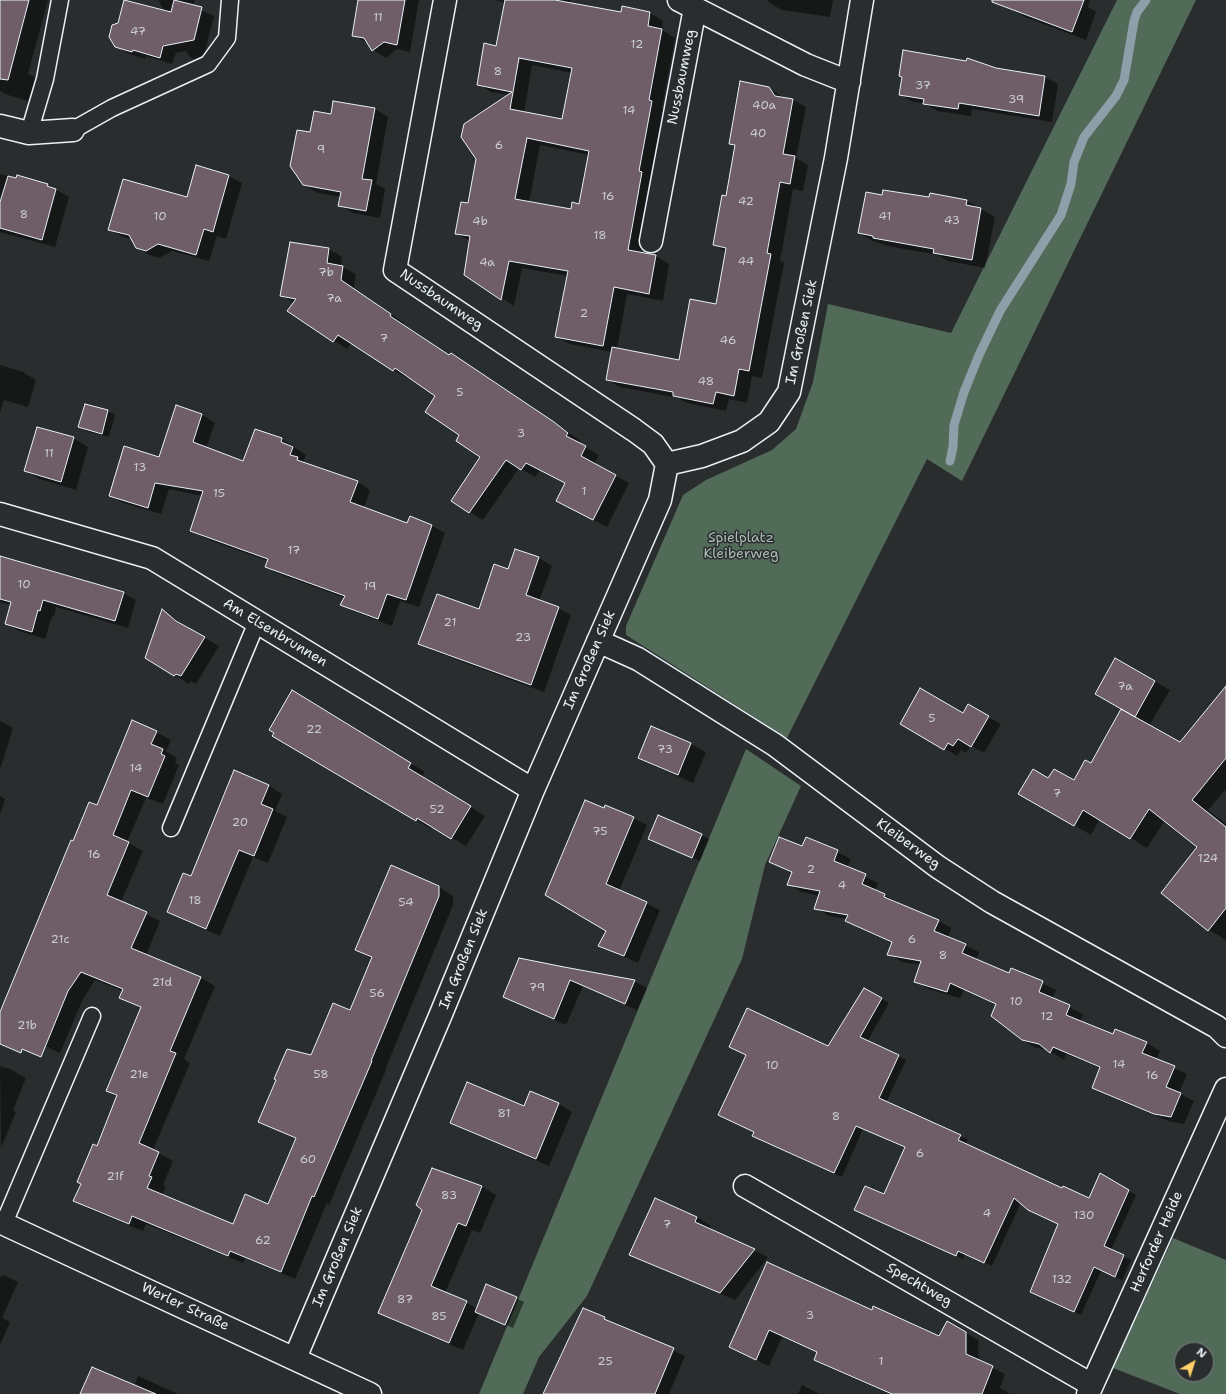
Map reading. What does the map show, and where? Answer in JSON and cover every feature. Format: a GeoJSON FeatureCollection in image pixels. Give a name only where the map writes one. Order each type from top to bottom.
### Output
{"type":"FeatureCollection","features":[{"type":"Feature","properties":{"kind":"street","name":"Nussbaumweg"},"geometry":{"type":"LineString","coordinates":[[445,0],[395,270],[634,430],[652,444],[667,464]]}},
{"type":"Feature","properties":{"kind":"street","name":"Im Großen Siek"},"geometry":{"type":"LineString","coordinates":[[295,1358],[441,1014],[533,790],[660,500],[667,464],[702,456],[742,441],[769,422],[789,392],[810,291],[849,82],[862,0]]}},
{"type":"Feature","properties":{"kind":"street","name":"Nussbaumweg"},"geometry":{"type":"LineString","coordinates":[[651,241],[687,4],[806,65],[849,82]]}},
{"type":"Feature","properties":{"kind":"street"},"geometry":{"type":"LineString","coordinates":[[0,126],[29,133],[73,130]]}},
{"type":"Feature","properties":{"kind":"street","name":"Am Elsenbrunnen"},"geometry":{"type":"LineString","coordinates":[[0,514],[152,558],[533,790]]}},
{"type":"Feature","properties":{"kind":"street","name":"Kleiberweg"},"geometry":{"type":"LineString","coordinates":[[598,641],[638,659],[774,745],[938,867],[992,902],[1217,1027],[1226,1036]]}},
{"type":"Feature","properties":{"kind":"street","name":"Herforder Heide"},"geometry":{"type":"LineString","coordinates":[[1090,1389],[1226,1090]]}},
{"type":"Feature","properties":{"kind":"street","name":"Spechtweg"},"geometry":{"type":"LineString","coordinates":[[745,1186],[1090,1389]]}},
{"type":"Feature","properties":{"kind":"street","name":"Werler Straße"},"geometry":{"type":"LineString","coordinates":[[2,1222],[370,1394]]}},
{"type":"Feature","properties":{"kind":"lane"},"geometry":{"type":"LineString","coordinates":[[29,133],[45,79],[60,0]]}},
{"type":"Feature","properties":{"kind":"lane"},"geometry":{"type":"LineString","coordinates":[[73,130],[112,108],[208,64],[228,38],[230,0]]}},
{"type":"Feature","properties":{"kind":"lane"},"geometry":{"type":"LineString","coordinates":[[171,828],[257,622]]}},
{"type":"Feature","properties":{"kind":"lane"},"geometry":{"type":"LineString","coordinates":[[2,1222],[92,1016]]}},
{"type":"Feature","properties":{"kind":"green space","name":"Spielplatz Kleiberweg"},"geometry":{"type":"Polygon","coordinates":[[[1117,0],[1196,0],[962,481],[927,459],[787,738],[626,635],[626,626],[683,495],[706,480],[772,450],[796,429],[813,382],[828,304],[951,333],[1117,0]]]}},
{"type":"Feature","properties":{"kind":"green space"},"geometry":{"type":"Polygon","coordinates":[[[746,749],[801,786],[765,865],[742,959],[587,1296],[539,1357],[523,1394],[479,1394],[746,749]]]}},
{"type":"Feature","properties":{"kind":"green space"},"geometry":{"type":"Polygon","coordinates":[[[1173,1238],[1226,1260],[1226,1394],[1180,1394],[1113,1368],[1173,1238]]]}},
{"type":"Feature","properties":{"kind":"building"},"geometry":{"type":"Polygon","coordinates":[[[0,0],[29,0],[8,80],[0,79],[0,0]]]}},
{"type":"Feature","properties":{"kind":"building"},"geometry":{"type":"Polygon","coordinates":[[[124,0],[171,12],[174,0],[202,7],[194,40],[163,46],[160,58],[133,50],[132,52],[115,47],[109,37],[112,25],[118,23],[124,0]]]}},
{"type":"Feature","properties":{"kind":"building"},"geometry":{"type":"Polygon","coordinates":[[[358,0],[405,0],[397,45],[384,42],[372,51],[364,38],[352,36],[358,0]]]}},
{"type":"Feature","properties":{"kind":"building"},"geometry":{"type":"Polygon","coordinates":[[[505,0],[555,0],[621,12],[622,6],[650,12],[648,26],[662,29],[649,100],[652,101],[639,171],[642,172],[628,250],[656,255],[649,294],[614,287],[603,346],[555,337],[568,271],[509,261],[501,300],[464,275],[470,236],[455,234],[461,202],[468,203],[476,159],[461,137],[464,124],[512,92],[477,85],[484,43],[496,46],[505,0]],[[519,58],[510,109],[562,119],[572,68],[519,58]],[[527,138],[515,199],[571,209],[572,202],[579,204],[589,151],[527,138]]]}},
{"type":"Feature","properties":{"kind":"building"},"geometry":{"type":"Polygon","coordinates":[[[992,0],[1084,0],[1072,32],[992,2],[992,0]]]}},
{"type":"Feature","properties":{"kind":"building"},"geometry":{"type":"Polygon","coordinates":[[[903,50],[966,61],[967,58],[996,68],[1045,76],[1039,116],[959,103],[958,109],[923,104],[924,99],[899,95],[902,77],[899,76],[903,50]]]}},
{"type":"Feature","properties":{"kind":"building"},"geometry":{"type":"Polygon","coordinates":[[[740,81],[769,87],[775,96],[793,99],[783,154],[795,156],[790,184],[780,182],[767,253],[771,254],[749,371],[739,369],[734,396],[716,392],[713,404],[673,396],[673,392],[606,380],[612,347],[679,360],[690,299],[716,304],[726,248],[713,245],[722,195],[726,196],[735,145],[729,144],[740,81]]]}},
{"type":"Feature","properties":{"kind":"building"},"geometry":{"type":"Polygon","coordinates":[[[333,101],[375,108],[362,179],[372,180],[366,211],[338,206],[341,192],[303,185],[290,166],[297,130],[310,132],[314,111],[331,114],[333,101]]]}},
{"type":"Feature","properties":{"kind":"building"},"geometry":{"type":"Polygon","coordinates":[[[196,165],[229,175],[213,232],[204,229],[196,255],[158,244],[146,251],[136,248],[129,235],[108,230],[123,179],[187,197],[196,165]]]}},
{"type":"Feature","properties":{"kind":"building"},"geometry":{"type":"Polygon","coordinates":[[[17,175],[48,184],[47,186],[56,189],[42,240],[0,228],[0,202],[8,176],[16,178],[17,175]]]}},
{"type":"Feature","properties":{"kind":"building"},"geometry":{"type":"Polygon","coordinates":[[[883,190],[929,197],[930,193],[967,200],[966,205],[981,208],[972,260],[933,253],[934,249],[873,238],[873,236],[858,233],[866,192],[882,195],[883,190]]]}},
{"type":"Feature","properties":{"kind":"building"},"geometry":{"type":"Polygon","coordinates":[[[290,242],[329,248],[327,263],[343,266],[341,280],[391,314],[390,316],[449,355],[451,353],[554,422],[568,433],[566,436],[586,446],[581,456],[616,475],[593,520],[556,501],[565,483],[526,463],[521,470],[506,460],[469,513],[451,501],[480,457],[456,441],[459,435],[425,412],[435,396],[395,368],[393,371],[338,335],[333,342],[287,311],[296,299],[280,296],[290,242]]]}},
{"type":"Feature","properties":{"kind":"building"},"geometry":{"type":"Polygon","coordinates":[[[85,404],[108,410],[102,434],[78,427],[85,404]]]}},
{"type":"Feature","properties":{"kind":"building"},"geometry":{"type":"Polygon","coordinates":[[[176,405],[202,414],[193,442],[243,461],[255,429],[282,438],[281,442],[293,447],[290,455],[298,457],[297,460],[358,481],[350,502],[407,523],[410,516],[432,525],[406,600],[387,594],[378,619],[340,605],[345,596],[265,567],[268,559],[190,531],[203,491],[155,483],[148,508],[109,496],[124,446],[159,457],[176,405]]]}},
{"type":"Feature","properties":{"kind":"building"},"geometry":{"type":"Polygon","coordinates":[[[37,427],[74,437],[61,482],[24,471],[37,427]]]}},
{"type":"Feature","properties":{"kind":"building"},"geometry":{"type":"Polygon","coordinates":[[[515,549],[539,557],[526,595],[559,607],[531,685],[418,644],[437,594],[479,609],[494,564],[508,569],[515,549]]]}},
{"type":"Feature","properties":{"kind":"building"},"geometry":{"type":"Polygon","coordinates":[[[0,556],[124,592],[115,621],[43,600],[40,611],[38,610],[32,632],[5,624],[11,602],[0,599],[0,556]]]}},
{"type":"Feature","properties":{"kind":"building"},"geometry":{"type":"Polygon","coordinates":[[[162,609],[176,621],[205,637],[181,676],[176,674],[174,676],[145,658],[162,609]]]}},
{"type":"Feature","properties":{"kind":"building"},"geometry":{"type":"Polygon","coordinates":[[[1115,658],[1155,681],[1135,717],[1095,694],[1115,658]]]}},
{"type":"Feature","properties":{"kind":"building"},"geometry":{"type":"Polygon","coordinates":[[[1226,686],[1226,758],[1192,800],[1226,827],[1226,908],[1208,931],[1161,893],[1197,847],[1149,809],[1130,839],[1083,810],[1074,826],[1018,794],[1033,769],[1048,778],[1054,769],[1074,780],[1085,760],[1091,763],[1121,709],[1180,742],[1226,686]]]}},
{"type":"Feature","properties":{"kind":"building"},"geometry":{"type":"Polygon","coordinates":[[[920,688],[963,713],[968,704],[989,716],[971,747],[958,739],[953,746],[948,743],[944,750],[900,724],[920,688]]]}},
{"type":"Feature","properties":{"kind":"building"},"geometry":{"type":"Polygon","coordinates":[[[292,690],[411,763],[408,768],[471,806],[451,839],[417,818],[416,821],[272,736],[274,733],[269,730],[292,690]]]}},
{"type":"Feature","properties":{"kind":"building"},"geometry":{"type":"Polygon","coordinates":[[[132,720],[157,731],[151,744],[163,749],[161,754],[165,756],[148,797],[131,790],[113,835],[129,842],[107,895],[147,912],[131,948],[201,977],[170,1051],[176,1053],[139,1143],[159,1152],[149,1176],[152,1177],[147,1188],[233,1224],[245,1194],[268,1204],[296,1138],[258,1122],[276,1080],[274,1079],[287,1049],[311,1055],[333,1003],[350,1010],[372,957],[355,950],[391,865],[439,886],[439,896],[372,1061],[314,1197],[312,1196],[281,1272],[230,1251],[228,1256],[132,1216],[129,1224],[73,1201],[81,1184],[77,1182],[93,1144],[97,1146],[117,1095],[106,1091],[141,1007],[119,998],[123,989],[81,972],[68,991],[41,1057],[22,1049],[21,1053],[0,1044],[0,1012],[71,840],[73,841],[89,802],[97,805],[132,720]]]}},
{"type":"Feature","properties":{"kind":"building"},"geometry":{"type":"Polygon","coordinates":[[[651,726],[691,743],[678,775],[638,758],[651,726]]]}},
{"type":"Feature","properties":{"kind":"building"},"geometry":{"type":"Polygon","coordinates":[[[234,770],[269,785],[261,804],[273,809],[254,856],[239,850],[206,929],[167,912],[183,873],[191,876],[234,770]]]}},
{"type":"Feature","properties":{"kind":"building"},"geometry":{"type":"Polygon","coordinates":[[[585,800],[604,808],[605,805],[634,817],[606,884],[647,902],[624,956],[598,946],[606,931],[545,895],[585,800]]]}},
{"type":"Feature","properties":{"kind":"building"},"geometry":{"type":"Polygon","coordinates":[[[658,815],[702,834],[692,858],[648,839],[658,815]]]}},
{"type":"Feature","properties":{"kind":"building"},"geometry":{"type":"Polygon","coordinates":[[[779,837],[802,846],[806,837],[838,850],[834,861],[866,874],[862,884],[885,894],[884,897],[939,920],[934,931],[966,944],[962,953],[1009,973],[1011,968],[1043,981],[1039,992],[1070,1005],[1066,1015],[1113,1034],[1115,1029],[1147,1042],[1142,1053],[1175,1066],[1166,1087],[1181,1093],[1171,1117],[1154,1114],[1092,1088],[1100,1067],[1053,1047],[1050,1053],[1039,1044],[1022,1040],[991,1016],[996,1004],[950,983],[947,992],[914,982],[921,961],[887,955],[892,942],[845,921],[848,915],[814,909],[820,891],[787,885],[792,872],[769,862],[779,837]]]}},
{"type":"Feature","properties":{"kind":"building"},"geometry":{"type":"Polygon","coordinates":[[[519,958],[635,980],[625,1004],[570,980],[554,1019],[503,997],[519,958]]]}},
{"type":"Feature","properties":{"kind":"building"},"geometry":{"type":"Polygon","coordinates":[[[864,988],[882,998],[860,1037],[899,1055],[879,1098],[961,1135],[958,1140],[1062,1188],[1063,1186],[1089,1198],[1100,1173],[1129,1190],[1104,1246],[1124,1255],[1115,1277],[1094,1267],[1074,1312],[1030,1292],[1058,1224],[1028,1210],[1014,1198],[984,1263],[958,1251],[956,1256],[854,1210],[865,1186],[884,1194],[905,1147],[856,1126],[834,1173],[752,1136],[754,1132],[718,1115],[746,1055],[729,1047],[747,1008],[828,1046],[864,988]]]}},
{"type":"Feature","properties":{"kind":"building"},"geometry":{"type":"Polygon","coordinates":[[[467,1082],[524,1106],[530,1091],[559,1103],[536,1159],[450,1123],[467,1082]]]}},
{"type":"Feature","properties":{"kind":"building"},"geometry":{"type":"Polygon","coordinates":[[[432,1168],[482,1186],[466,1226],[458,1223],[431,1286],[467,1301],[449,1343],[378,1313],[422,1210],[416,1205],[432,1168]]]}},
{"type":"Feature","properties":{"kind":"building"},"geometry":{"type":"Polygon","coordinates":[[[655,1198],[697,1217],[695,1222],[755,1249],[720,1293],[629,1255],[655,1198]]]}},
{"type":"Feature","properties":{"kind":"building"},"geometry":{"type":"Polygon","coordinates":[[[767,1262],[872,1310],[873,1306],[939,1336],[947,1321],[966,1332],[966,1354],[993,1366],[982,1394],[892,1394],[814,1360],[817,1352],[769,1330],[756,1360],[729,1347],[767,1262]]]}},
{"type":"Feature","properties":{"kind":"building"},"geometry":{"type":"Polygon","coordinates":[[[486,1284],[517,1297],[505,1325],[475,1312],[486,1284]]]}},
{"type":"Feature","properties":{"kind":"building"},"geometry":{"type":"Polygon","coordinates":[[[583,1308],[605,1317],[604,1319],[674,1348],[655,1394],[543,1394],[583,1308]]]}},
{"type":"Feature","properties":{"kind":"building"},"geometry":{"type":"Polygon","coordinates":[[[92,1367],[156,1394],[80,1394],[92,1367]]]}},
{"type":"Feature","properties":{"kind":"waterway"},"geometry":{"type":"LineString","coordinates":[[950,461],[953,447],[954,425],[964,392],[979,355],[1000,311],[1061,215],[1071,184],[1074,162],[1084,137],[1116,96],[1124,80],[1134,21],[1137,12],[1146,0]]}}]}
